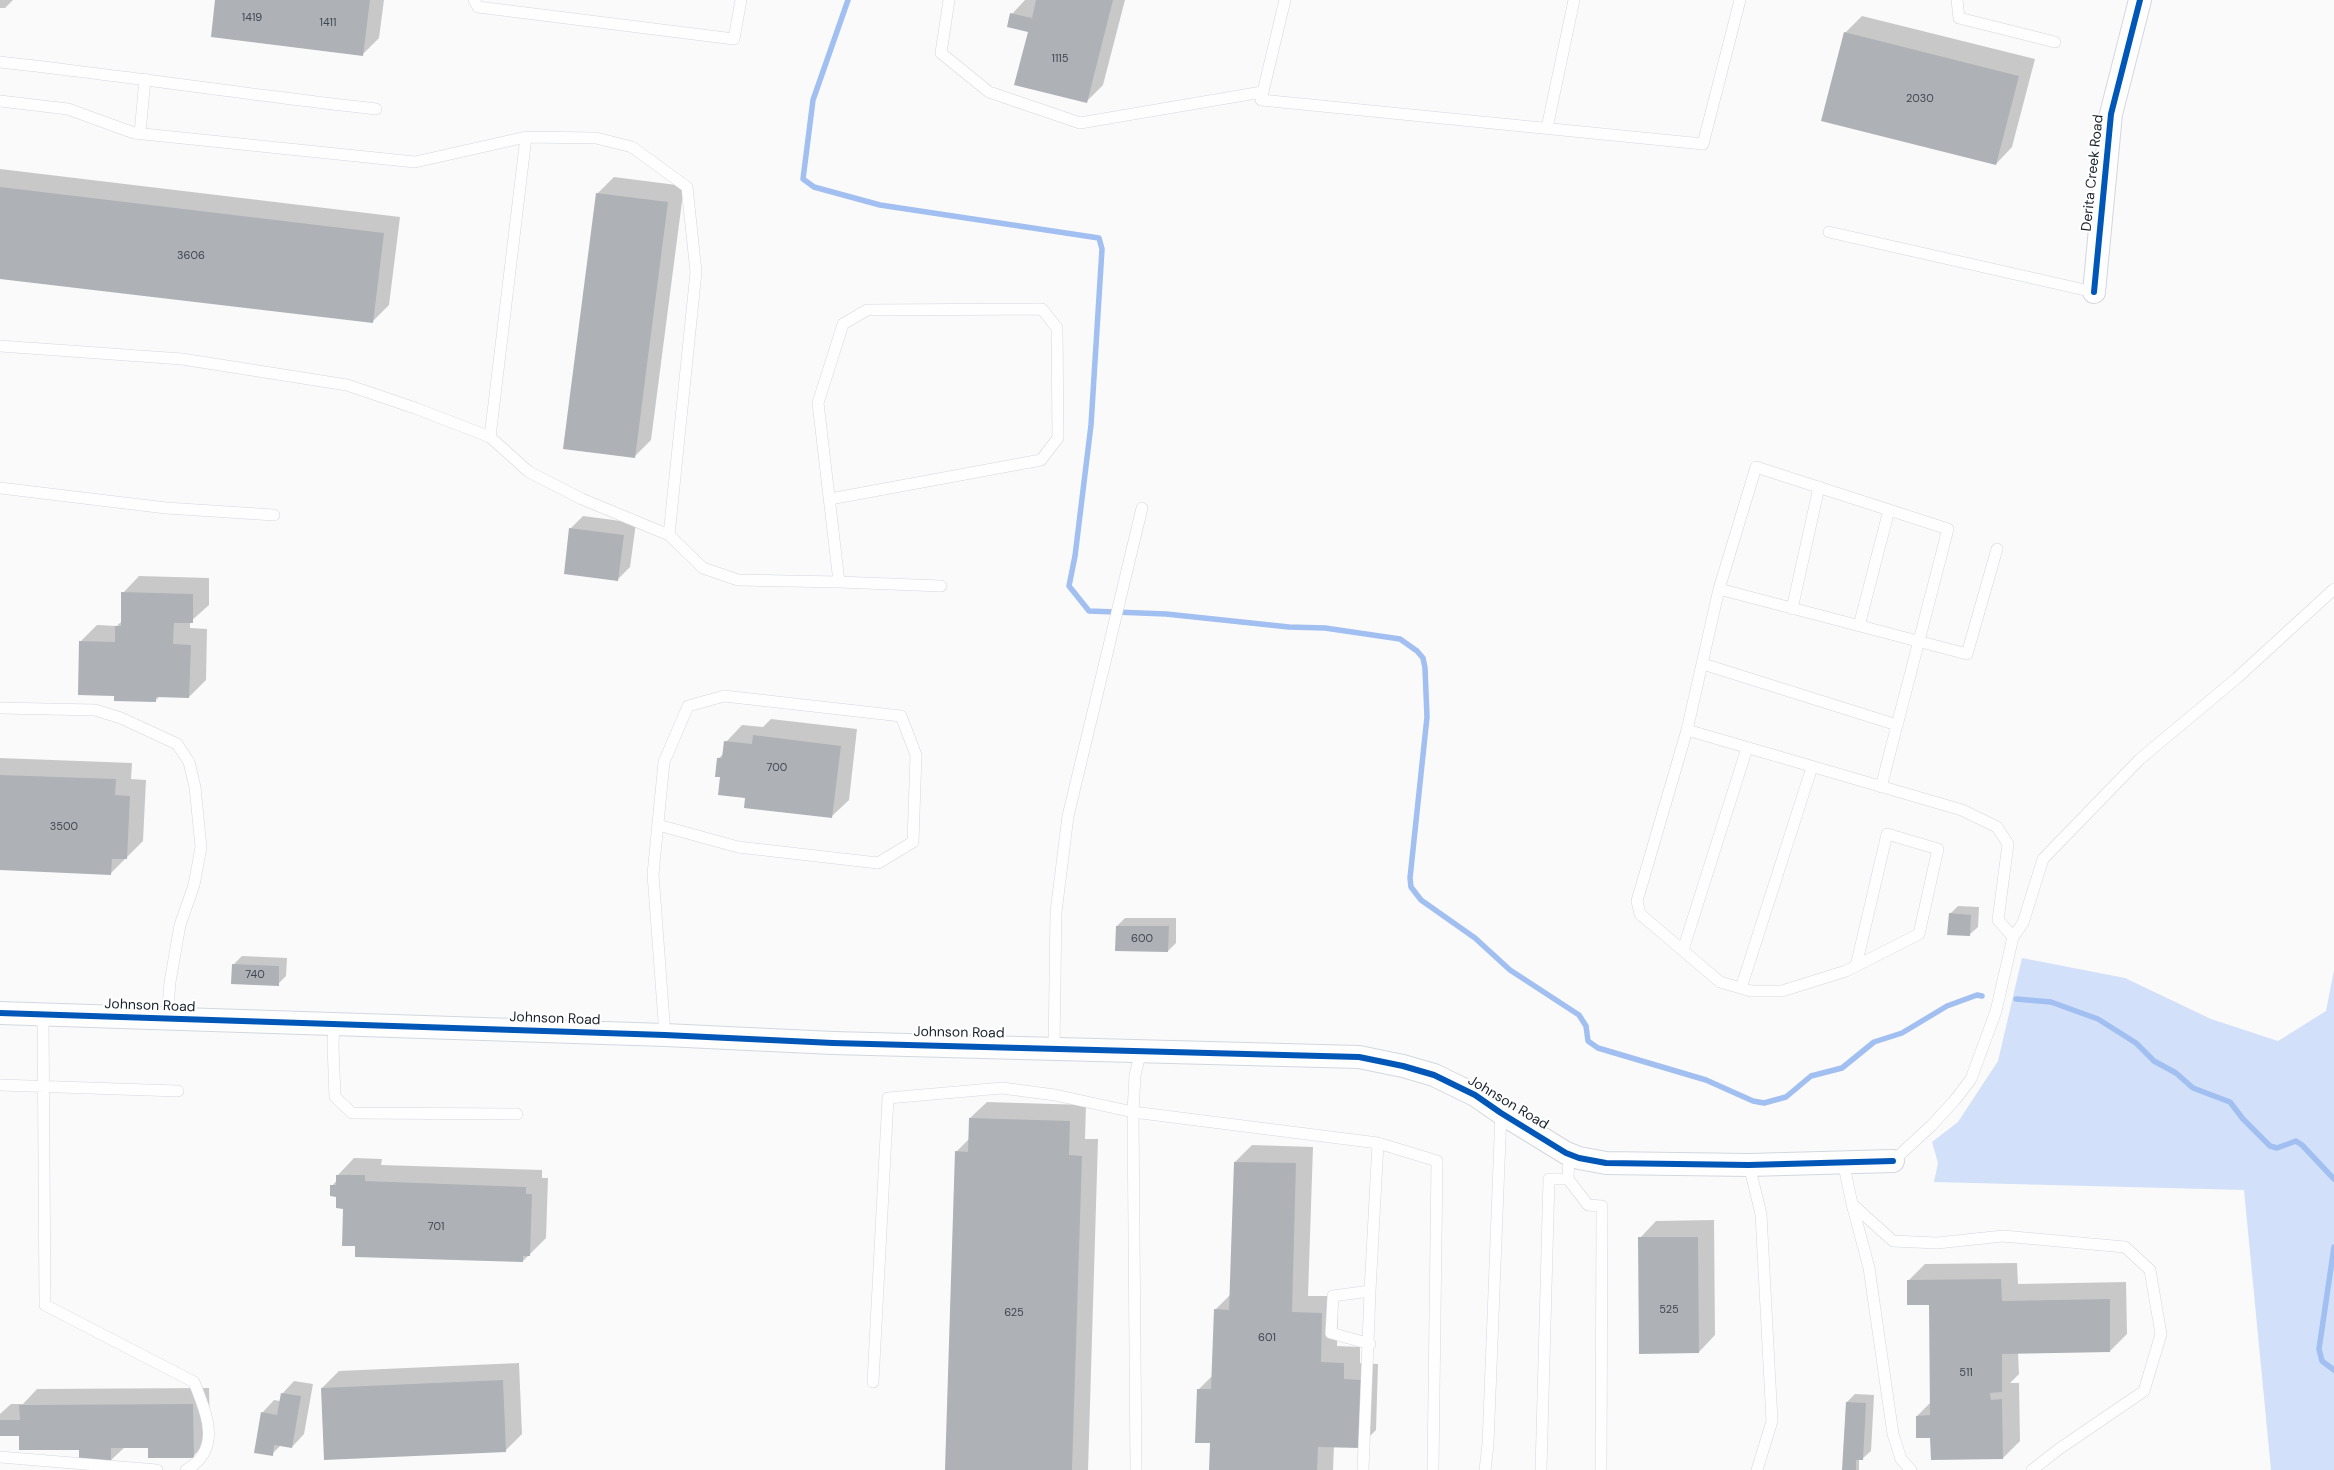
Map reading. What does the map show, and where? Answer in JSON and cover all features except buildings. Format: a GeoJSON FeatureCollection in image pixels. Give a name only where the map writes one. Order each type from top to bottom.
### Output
{"type":"FeatureCollection","features":[{"type":"Feature","properties":{"kind":"street","name":"Derita Creek Road"},"geometry":{"type":"LineString","coordinates":[[2094,292],[2111,114],[2136,1]]}},
{"type":"Feature","properties":{"kind":"street","name":"Johnson Road"},"geometry":{"type":"LineString","coordinates":[[0,1013],[833,1042],[1359,1057],[1403,1066],[1434,1075],[1476,1095],[1501,1114],[1579,1158],[1612,1164],[1749,1165],[1893,1161]]}},
{"type":"Feature","properties":{"kind":"lane"},"geometry":{"type":"LineString","coordinates":[[474,0],[478,7],[734,39],[741,0]]}},
{"type":"Feature","properties":{"kind":"lane"},"geometry":{"type":"LineString","coordinates":[[949,0],[941,53],[989,92],[1080,123],[1262,92]]}},
{"type":"Feature","properties":{"kind":"lane"},"geometry":{"type":"LineString","coordinates":[[1285,0],[1260,100],[1703,144],[1740,0]]}},
{"type":"Feature","properties":{"kind":"lane"},"geometry":{"type":"LineString","coordinates":[[1547,128],[1574,0]]}},
{"type":"Feature","properties":{"kind":"lane"},"geometry":{"type":"LineString","coordinates":[[1957,0],[1959,18],[2055,42]]}},
{"type":"Feature","properties":{"kind":"lane"},"geometry":{"type":"LineString","coordinates":[[0,62],[376,109]]}},
{"type":"Feature","properties":{"kind":"lane"},"geometry":{"type":"LineString","coordinates":[[140,133],[146,79]]}},
{"type":"Feature","properties":{"kind":"lane"},"geometry":{"type":"LineString","coordinates":[[0,101],[68,109],[140,133],[415,162],[526,137],[596,138],[632,147],[687,187],[696,272],[669,535]]}},
{"type":"Feature","properties":{"kind":"lane"},"geometry":{"type":"LineString","coordinates":[[490,437],[526,137]]}},
{"type":"Feature","properties":{"kind":"lane"},"geometry":{"type":"LineString","coordinates":[[1829,232],[2094,292]]}},
{"type":"Feature","properties":{"kind":"lane"},"geometry":{"type":"LineString","coordinates":[[830,499],[1041,460],[1058,438],[1057,328],[1042,309],[867,310],[842,324],[818,403],[840,582]]}},
{"type":"Feature","properties":{"kind":"lane"},"geometry":{"type":"LineString","coordinates":[[0,346],[182,359],[347,385],[490,437],[529,472],[582,499],[669,535],[703,568],[738,580],[941,586]]}},
{"type":"Feature","properties":{"kind":"lane"},"geometry":{"type":"LineString","coordinates":[[1856,966],[1887,834],[1938,849],[1919,934],[1856,966],[1782,991],[1751,991],[1720,982],[1640,914],[1636,901],[1686,730],[1703,664],[1719,589],[1756,467],[1948,529],[1881,786]]}},
{"type":"Feature","properties":{"kind":"lane"},"geometry":{"type":"LineString","coordinates":[[1792,609],[1819,487]]}},
{"type":"Feature","properties":{"kind":"lane"},"geometry":{"type":"LineString","coordinates":[[0,488],[166,508],[274,515]]}},
{"type":"Feature","properties":{"kind":"lane"},"geometry":{"type":"LineString","coordinates":[[1054,1048],[1056,912],[1068,816],[1116,623],[1142,508]]}},
{"type":"Feature","properties":{"kind":"lane"},"geometry":{"type":"LineString","coordinates":[[1859,626],[1889,510]]}},
{"type":"Feature","properties":{"kind":"lane"},"geometry":{"type":"LineString","coordinates":[[1719,589],[1967,654],[1997,549]]}},
{"type":"Feature","properties":{"kind":"lane"},"geometry":{"type":"LineString","coordinates":[[1893,1161],[1931,1126],[1955,1100],[1970,1079],[1996,1011],[2013,937],[2023,923],[2043,859],[2140,759],[2236,678],[2334,589]]}},
{"type":"Feature","properties":{"kind":"lane"},"geometry":{"type":"LineString","coordinates":[[1703,664],[1897,725]]}},
{"type":"Feature","properties":{"kind":"lane"},"geometry":{"type":"LineString","coordinates":[[658,825],[738,847],[878,863],[913,842],[916,755],[901,716],[724,696],[688,706],[664,762],[653,874],[665,1035]]}},
{"type":"Feature","properties":{"kind":"lane"},"geometry":{"type":"LineString","coordinates":[[0,708],[95,710],[128,720],[177,744],[189,762],[195,787],[200,847],[194,885],[180,925],[170,982],[167,1019]]}},
{"type":"Feature","properties":{"kind":"lane"},"geometry":{"type":"LineString","coordinates":[[1686,730],[1962,810],[1997,827],[2008,844],[1998,920],[2013,937]]}},
{"type":"Feature","properties":{"kind":"lane"},"geometry":{"type":"LineString","coordinates":[[1683,950],[1747,748]]}},
{"type":"Feature","properties":{"kind":"lane"},"geometry":{"type":"LineString","coordinates":[[1740,988],[1812,767]]}},
{"type":"Feature","properties":{"kind":"lane"},"geometry":{"type":"LineString","coordinates":[[43,1015],[45,1305],[194,1382],[208,1419],[207,1445],[199,1463],[186,1470]]}},
{"type":"Feature","properties":{"kind":"lane"},"geometry":{"type":"LineString","coordinates":[[334,1024],[335,1097],[352,1113],[517,1114]]}},
{"type":"Feature","properties":{"kind":"lane"},"geometry":{"type":"LineString","coordinates":[[1136,1470],[1133,1112],[1135,1075],[1140,1050]]}},
{"type":"Feature","properties":{"kind":"lane"},"geometry":{"type":"LineString","coordinates":[[0,1085],[178,1091]]}},
{"type":"Feature","properties":{"kind":"lane"},"geometry":{"type":"LineString","coordinates":[[873,1382],[888,1098],[1002,1088],[1055,1094],[1133,1112],[1378,1143],[1437,1161],[1433,1470]]}},
{"type":"Feature","properties":{"kind":"lane"},"geometry":{"type":"LineString","coordinates":[[1485,1470],[1488,1444],[1501,1114]]}},
{"type":"Feature","properties":{"kind":"lane"},"geometry":{"type":"LineString","coordinates":[[1363,1470],[1378,1143]]}},
{"type":"Feature","properties":{"kind":"lane"},"geometry":{"type":"LineString","coordinates":[[1569,1154],[1568,1179],[1588,1205],[1602,1206],[1601,1470]]}},
{"type":"Feature","properties":{"kind":"lane"},"geometry":{"type":"LineString","coordinates":[[1844,1161],[1852,1204],[1868,1268],[1893,1434],[1902,1459],[1911,1470]]}},
{"type":"Feature","properties":{"kind":"lane"},"geometry":{"type":"LineString","coordinates":[[1749,1165],[1761,1214],[1772,1422],[1757,1470]]}},
{"type":"Feature","properties":{"kind":"lane"},"geometry":{"type":"LineString","coordinates":[[1541,1470],[1549,1178],[1568,1179]]}},
{"type":"Feature","properties":{"kind":"lane"},"geometry":{"type":"LineString","coordinates":[[1852,1204],[1894,1241],[1937,1242],[2003,1236],[2125,1247],[2150,1270],[2161,1334],[2144,1391],[2059,1449],[2032,1470]]}},
{"type":"Feature","properties":{"kind":"lane"},"geometry":{"type":"LineString","coordinates":[[1370,1291],[1333,1296],[1331,1333],[1370,1344]]}},
{"type":"Feature","properties":{"kind":"lane"},"geometry":{"type":"LineString","coordinates":[[0,1457],[157,1470]]}},
{"type":"Feature","properties":{"kind":"shaded area"},"geometry":{"type":"Polygon","coordinates":[[[2022,958],[2125,978],[2211,1019],[2278,1041],[2326,1011],[2334,970],[2334,1470],[2271,1470],[2244,1190],[1934,1182],[1938,1163],[1932,1142],[1958,1122],[1998,1061],[2022,958]]]}},
{"type":"Feature","properties":{"kind":"waterway"},"geometry":{"type":"LineString","coordinates":[[848,0],[813,100],[803,179],[814,187],[880,205],[1099,238],[1102,249],[1091,425],[1075,556],[1069,586],[1089,611],[1166,614],[1289,627],[1325,628],[1400,639],[1417,651],[1423,658],[1425,668],[1427,717],[1410,878],[1411,887],[1421,900],[1475,938],[1510,970],[1579,1015],[1586,1026],[1588,1041],[1598,1048],[1706,1080],[1753,1101],[1764,1103],[1786,1097],[1811,1076],[1842,1068],[1874,1042],[1902,1033],[1947,1006],[1977,995],[1982,996]]}},
{"type":"Feature","properties":{"kind":"waterway"},"geometry":{"type":"LineString","coordinates":[[2016,999],[2051,1002],[2098,1019],[2136,1043],[2154,1061],[2176,1073],[2193,1088],[2230,1102],[2243,1119],[2270,1146],[2277,1148],[2296,1141],[2302,1145],[2334,1179]]}},
{"type":"Feature","properties":{"kind":"waterway"},"geometry":{"type":"LineString","coordinates":[[2334,1247],[2319,1349],[2322,1361],[2334,1370]]}},
{"type":"Feature","properties":{"kind":"cycle path"},"geometry":{"type":"LineString","coordinates":[[2094,292],[2111,114],[2140,0]]}},
{"type":"Feature","properties":{"kind":"cycle path"},"geometry":{"type":"LineString","coordinates":[[0,1013],[665,1035],[833,1043],[1359,1057],[1403,1066],[1434,1075],[1475,1095],[1566,1153],[1579,1158],[1606,1163],[1749,1165],[1893,1161]]}}]}
